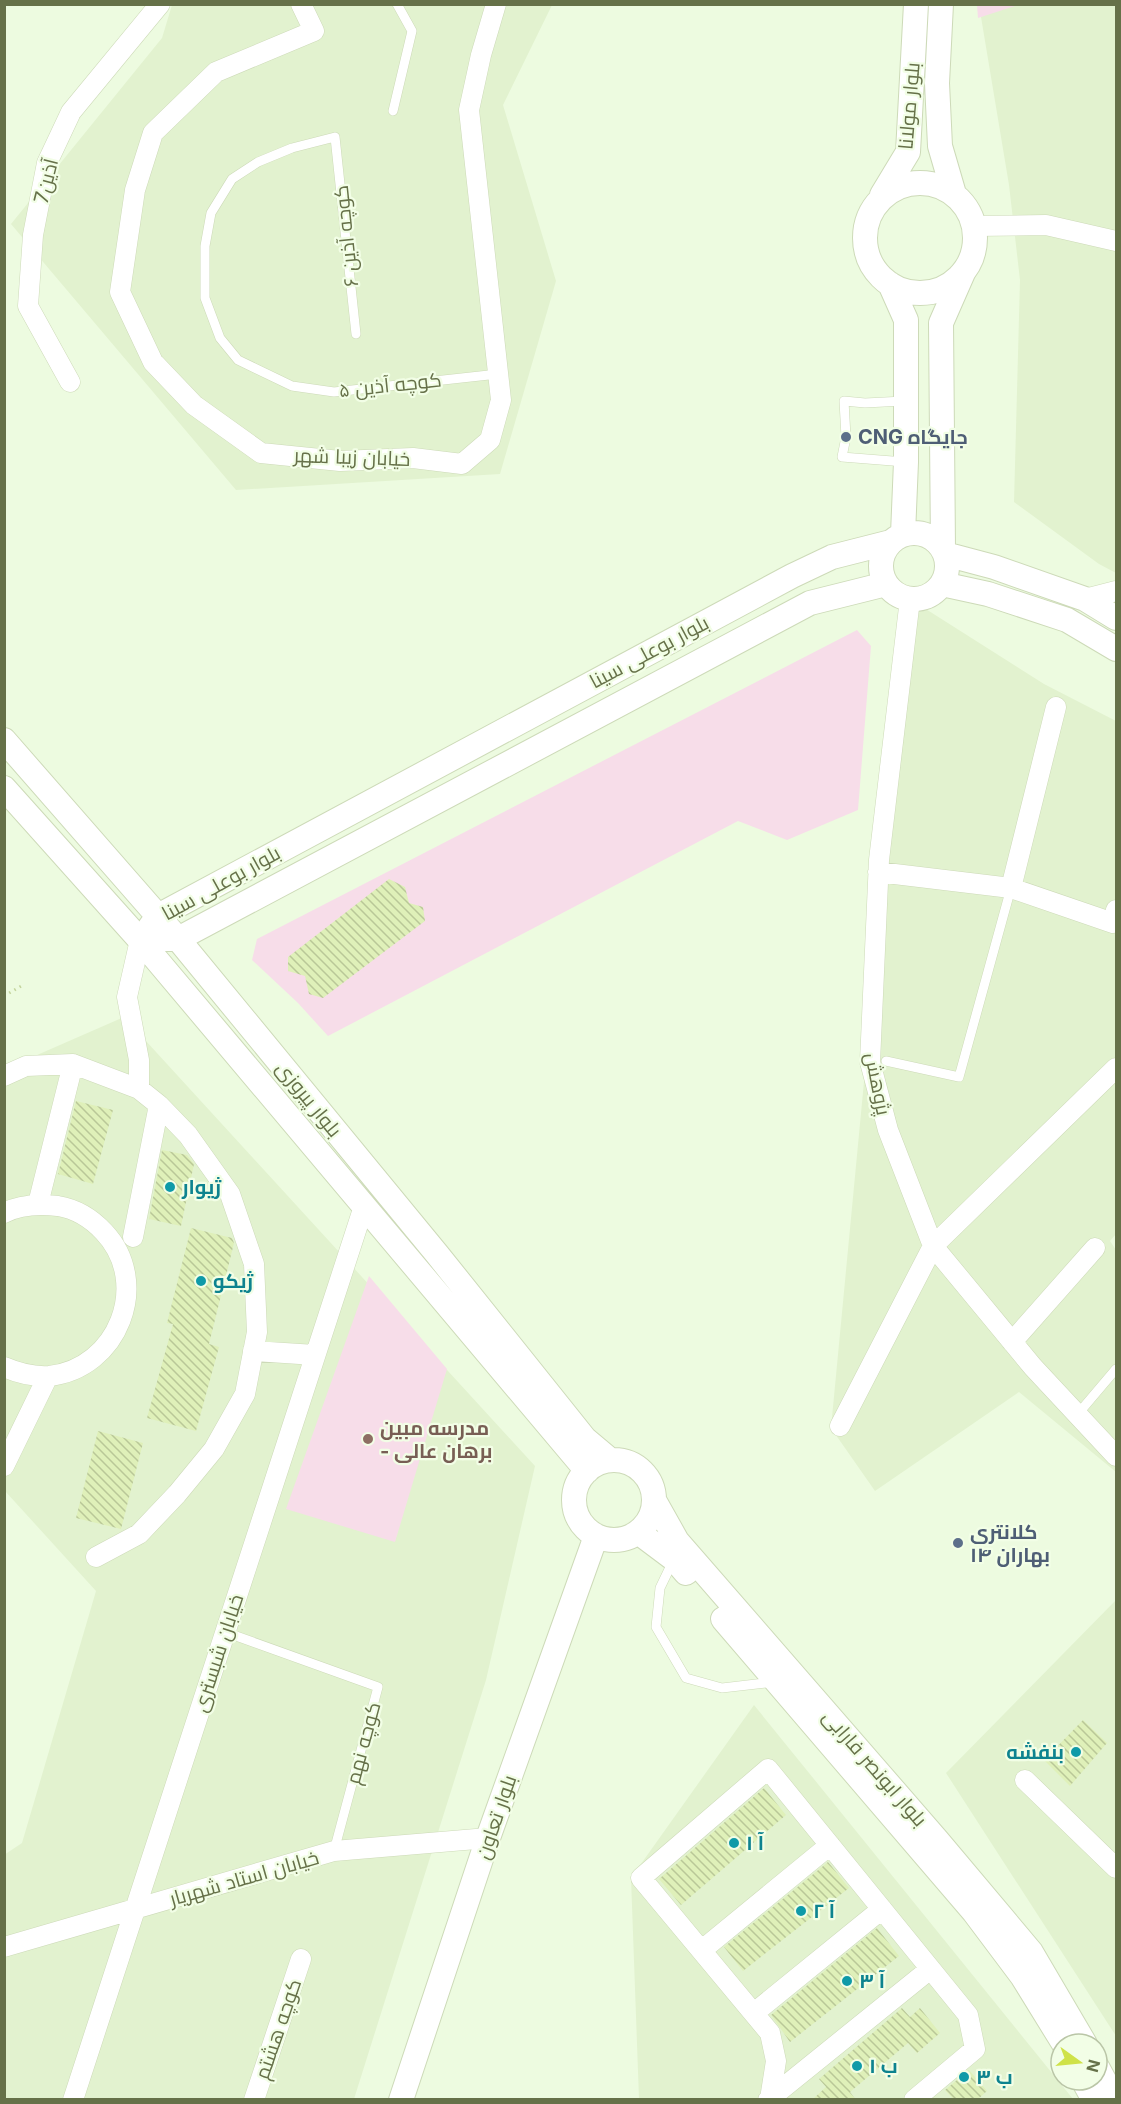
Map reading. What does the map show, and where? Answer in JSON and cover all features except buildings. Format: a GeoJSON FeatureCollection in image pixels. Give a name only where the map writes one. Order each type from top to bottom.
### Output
{"type":"FeatureCollection","features":[{"type":"Feature","properties":{"kind":"street","name":"آذین7"},"geometry":{"type":"LineString","coordinates":[[70,382],[28,306],[33,235],[47,163],[71,112],[160,4]]}},
{"type":"Feature","properties":{"kind":"street","name":"خیابان زیبا شهر"},"geometry":{"type":"LineString","coordinates":[[301,4],[314,31],[216,72],[153,133],[135,190],[120,292],[153,362],[194,405],[261,453],[340,461],[413,458],[462,464],[490,440],[501,400],[469,110],[481,55],[496,4]]}},
{"type":"Feature","properties":{"kind":"street","name":"بلوار مولانا"},"geometry":{"type":"LineString","coordinates":[[879,201],[908,152],[916,4]]}},
{"type":"Feature","properties":{"kind":"street","name":"بلوار مولانا"},"geometry":{"type":"LineString","coordinates":[[941,4],[937,83],[939,146],[954,194]]}},
{"type":"Feature","properties":{"kind":"street"},"geometry":{"type":"LineString","coordinates":[[963,273],[947,286],[928,293],[908,292],[890,284],[873,267],[865,245],[867,222],[879,201],[901,185],[929,183],[954,194],[967,208],[974,226],[974,251],[940,323],[944,551],[948,564],[946,574],[942,584],[934,593],[923,598],[910,599],[896,594],[886,584],[880,570],[882,555],[897,538],[918,532],[932,537],[944,551],[1085,598],[1116,618]]}},
{"type":"Feature","properties":{"kind":"street"},"geometry":{"type":"LineString","coordinates":[[974,226],[1046,225],[1116,241]]}},
{"type":"Feature","properties":{"kind":"street"},"geometry":{"type":"LineString","coordinates":[[890,284],[906,320],[906,462],[897,538]]}},
{"type":"Feature","properties":{"kind":"street","name":"بلوار بوعلی سینا"},"geometry":{"type":"LineString","coordinates":[[140,940],[158,916],[792,576],[832,557],[897,538]]}},
{"type":"Feature","properties":{"kind":"street","name":"بلوار بوعلی سینا"},"geometry":{"type":"LineString","coordinates":[[140,940],[178,939],[810,603],[886,584]]}},
{"type":"Feature","properties":{"kind":"street"},"geometry":{"type":"LineString","coordinates":[[942,584],[988,594],[1066,620],[1116,649]]}},
{"type":"Feature","properties":{"kind":"street"},"geometry":{"type":"LineString","coordinates":[[1085,598],[1116,591]]}},
{"type":"Feature","properties":{"kind":"street","name":"پژوهش"},"geometry":{"type":"LineString","coordinates":[[910,599],[878,872],[870,1062],[888,1130],[933,1246],[1012,1342],[1116,1456]]}},
{"type":"Feature","properties":{"kind":"street"},"geometry":{"type":"LineString","coordinates":[[1011,888],[1056,707]]}},
{"type":"Feature","properties":{"kind":"street","name":"بلوار پیروزی"},"geometry":{"type":"LineString","coordinates":[[4,740],[178,939],[437,1254],[585,1439],[610,1460]]}},
{"type":"Feature","properties":{"kind":"street","name":"بلوار پیروزی"},"geometry":{"type":"LineString","coordinates":[[4,788],[140,940],[587,1471]]}},
{"type":"Feature","properties":{"kind":"street"},"geometry":{"type":"LineString","coordinates":[[878,872],[1011,888],[1113,923],[1116,910]]}},
{"type":"Feature","properties":{"kind":"street"},"geometry":{"type":"LineString","coordinates":[[139,1089],[139,1060],[127,998],[140,940]]}},
{"type":"Feature","properties":{"kind":"street"},"geometry":{"type":"LineString","coordinates":[[38,1204],[73,1064]]}},
{"type":"Feature","properties":{"kind":"street"},"geometry":{"type":"LineString","coordinates":[[4,1076],[26,1066],[73,1064],[139,1089],[159,1105],[188,1135],[230,1194],[254,1264],[256,1332],[245,1395],[214,1449],[177,1494],[138,1534],[96,1557]]}},
{"type":"Feature","properties":{"kind":"street"},"geometry":{"type":"LineString","coordinates":[[840,1426],[933,1246],[1116,1068]]}},
{"type":"Feature","properties":{"kind":"street"},"geometry":{"type":"LineString","coordinates":[[133,1238],[159,1105]]}},
{"type":"Feature","properties":{"kind":"street"},"geometry":{"type":"LineString","coordinates":[[4,1213],[11,1209],[38,1204],[67,1208],[93,1221],[114,1242],[125,1270],[127,1299],[119,1328],[102,1352],[77,1368],[48,1376],[21,1374],[4,1367]]}},
{"type":"Feature","properties":{"kind":"street","name":"خیابان شبستری"},"geometry":{"type":"LineString","coordinates":[[73,2100],[364,1206]]}},
{"type":"Feature","properties":{"kind":"street"},"geometry":{"type":"LineString","coordinates":[[1012,1342],[1095,1248]]}},
{"type":"Feature","properties":{"kind":"street"},"geometry":{"type":"LineString","coordinates":[[253,1351],[315,1355]]}},
{"type":"Feature","properties":{"kind":"street"},"geometry":{"type":"LineString","coordinates":[[4,1466],[48,1376]]}},
{"type":"Feature","properties":{"kind":"street"},"geometry":{"type":"LineString","coordinates":[[610,1460],[629,1463],[645,1475],[652,1487],[654,1500],[649,1518],[638,1532],[625,1539],[610,1540],[596,1536],[584,1527],[576,1513],[574,1498],[578,1484],[587,1471],[597,1464],[610,1460]]}},
{"type":"Feature","properties":{"kind":"street","name":"بلوار ابونصر فارابی"},"geometry":{"type":"LineString","coordinates":[[654,1500],[677,1541],[783,1676],[974,1911],[1022,1976],[1057,2032]]}},
{"type":"Feature","properties":{"kind":"street","name":"بلوار ابونصر فارابی"},"geometry":{"type":"LineString","coordinates":[[638,1532],[674,1559],[937,1840],[1031,1952],[1077,2032]]}},
{"type":"Feature","properties":{"kind":"street","name":"بلوار تعاون"},"geometry":{"type":"LineString","coordinates":[[401,2100],[488,1838],[596,1536]]}},
{"type":"Feature","properties":{"kind":"street"},"geometry":{"type":"LineString","coordinates":[[769,2099],[776,2061],[770,2033],[642,1878],[768,1769],[929,1970],[968,2015],[975,2049],[914,2100]]}},
{"type":"Feature","properties":{"kind":"street"},"geometry":{"type":"LineString","coordinates":[[1024,1780],[1116,1868]]}},
{"type":"Feature","properties":{"kind":"street","name":"خیابان استاد شهریار"},"geometry":{"type":"LineString","coordinates":[[4,1947],[334,1851],[488,1838]]}},
{"type":"Feature","properties":{"kind":"street"},"geometry":{"type":"LineString","coordinates":[[702,1950],[830,1845]]}},
{"type":"Feature","properties":{"kind":"street"},"geometry":{"type":"LineString","coordinates":[[754,2013],[882,1909]]}},
{"type":"Feature","properties":{"kind":"street","name":"کوچه هشتم"},"geometry":{"type":"LineString","coordinates":[[254,2100],[302,1959]]}},
{"type":"Feature","properties":{"kind":"street"},"geometry":{"type":"LineString","coordinates":[[769,2099],[929,1970]]}},
{"type":"Feature","properties":{"kind":"lane"},"geometry":{"type":"LineString","coordinates":[[393,111],[412,31],[398,4]]}},
{"type":"Feature","properties":{"kind":"lane","name":"کوچه آذین ۵"},"geometry":{"type":"LineString","coordinates":[[335,137],[292,148],[258,162],[232,179],[211,213],[205,246],[206,298],[220,338],[238,360],[292,386],[334,393],[498,374]]}},
{"type":"Feature","properties":{"kind":"lane","name":"کوچه آذین ۶"},"geometry":{"type":"LineString","coordinates":[[335,137],[356,334]]}},
{"type":"Feature","properties":{"kind":"lane"},"geometry":{"type":"LineString","coordinates":[[906,462],[842,457],[846,437],[844,401],[865,403],[907,401]]}},
{"type":"Feature","properties":{"kind":"lane"},"geometry":{"type":"LineString","coordinates":[[886,1061],[959,1077],[1011,888]]}},
{"type":"Feature","properties":{"kind":"lane"},"geometry":{"type":"LineString","coordinates":[[1077,1415],[1116,1369]]}},
{"type":"Feature","properties":{"kind":"lane"},"geometry":{"type":"LineString","coordinates":[[674,1559],[660,1588],[656,1627],[686,1678],[722,1688],[783,1676]]}},
{"type":"Feature","properties":{"kind":"lane","name":"کوچه نهم"},"geometry":{"type":"LineString","coordinates":[[225,1632],[378,1687],[334,1851]]}},
{"type":"Feature","properties":{"kind":"path"},"geometry":{"type":"LineString","coordinates":[[4,996],[24,985]]}},
{"type":"Feature","properties":{"kind":"shaded area"},"geometry":{"type":"Polygon","coordinates":[[[977,4],[1018,5],[978,18],[977,4]]]}},
{"type":"Feature","properties":{"kind":"shaded area"},"geometry":{"type":"Polygon","coordinates":[[[172,5],[552,5],[503,105],[556,281],[500,474],[236,490],[11,224],[162,38],[172,5]]]}},
{"type":"Feature","properties":{"kind":"shaded area"},"geometry":{"type":"Polygon","coordinates":[[[979,5],[1116,5],[1116,573],[1099,564],[1014,502],[1020,280],[1009,185],[979,5]]]}},
{"type":"Feature","properties":{"kind":"shaded area"},"geometry":{"type":"Polygon","coordinates":[[[910,599],[1044,684],[1116,721],[1116,1234],[1110,1241],[1116,1250],[1116,1472],[1019,1392],[875,1491],[831,1428],[910,599]]]}},
{"type":"Feature","properties":{"kind":"shaded area"},"geometry":{"type":"Polygon","coordinates":[[[857,630],[871,646],[858,810],[787,840],[738,821],[328,1036],[298,1003],[252,960],[257,939],[857,630]]]}},
{"type":"Feature","properties":{"kind":"shaded area"},"geometry":{"type":"Polygon","coordinates":[[[124,1017],[535,1466],[486,1680],[354,2099],[5,2099],[4,1855],[22,1843],[96,1591],[5,1491],[5,1069],[124,1017]]]}},
{"type":"Feature","properties":{"kind":"shaded area","name":"مدرسه مبین - برهان عالی"},"geometry":{"type":"Polygon","coordinates":[[[369,1276],[447,1369],[395,1542],[286,1509],[369,1276]]]}},
{"type":"Feature","properties":{"kind":"shaded area"},"geometry":{"type":"Polygon","coordinates":[[[1116,1600],[1116,2036],[946,1773],[1116,1600]]]}},
{"type":"Feature","properties":{"kind":"shaded area"},"geometry":{"type":"Polygon","coordinates":[[[754,1705],[1049,2069],[1049,2092],[1067,2092],[1073,2099],[639,2099],[631,1878],[754,1705]]]}},
{"type":"Feature","properties":{"kind":"place","name":"CNG جایگاه"},"geometry":{"type":"Point","coordinates":[846,437]}},
{"type":"Feature","properties":{"kind":"place","name":"ژیوار"},"geometry":{"type":"Point","coordinates":[170,1187]}},
{"type":"Feature","properties":{"kind":"place","name":"ژیکو"},"geometry":{"type":"Point","coordinates":[201,1281]}},
{"type":"Feature","properties":{"kind":"place","name":"مدرسه مبین - برهان عالی"},"geometry":{"type":"Point","coordinates":[368,1439]}},
{"type":"Feature","properties":{"kind":"place","name":"کلانتری ۱۴ بهاران"},"geometry":{"type":"Point","coordinates":[958,1543]}},
{"type":"Feature","properties":{"kind":"place","name":"بنفشه"},"geometry":{"type":"Point","coordinates":[1076,1752]}},
{"type":"Feature","properties":{"kind":"place","name":"آ ۱"},"geometry":{"type":"Point","coordinates":[734,1843]}},
{"type":"Feature","properties":{"kind":"place","name":"آ ۲"},"geometry":{"type":"Point","coordinates":[801,1911]}},
{"type":"Feature","properties":{"kind":"place","name":"آ ۳"},"geometry":{"type":"Point","coordinates":[847,1981]}},
{"type":"Feature","properties":{"kind":"place","name":"ب ۱"},"geometry":{"type":"Point","coordinates":[857,2066]}},
{"type":"Feature","properties":{"kind":"place","name":"ب ۳"},"geometry":{"type":"Point","coordinates":[964,2077]}}]}
